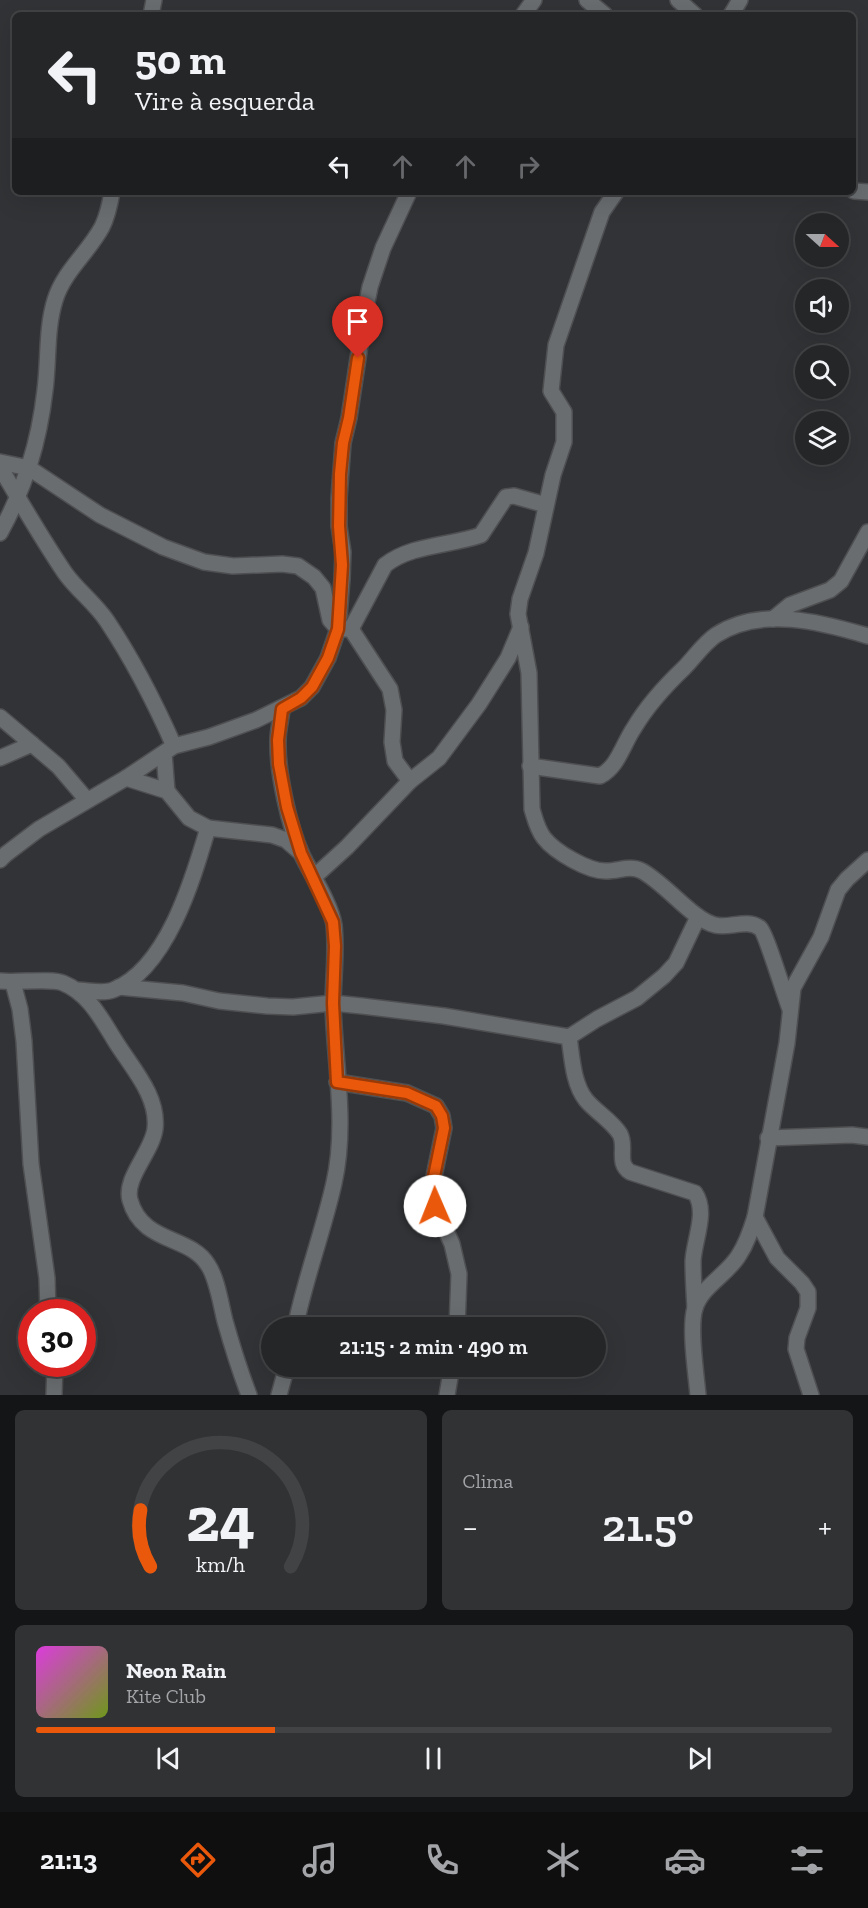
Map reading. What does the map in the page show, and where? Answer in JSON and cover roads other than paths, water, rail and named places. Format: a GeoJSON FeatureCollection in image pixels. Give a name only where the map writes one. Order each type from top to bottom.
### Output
{"type":"FeatureCollection","features":[{"type":"Feature","properties":{"kind":"street"},"geometry":{"type":"LineString","coordinates":[[586,0],[601,12]]}},
{"type":"Feature","properties":{"kind":"street"},"geometry":{"type":"LineString","coordinates":[[678,0],[692,12]]}},
{"type":"Feature","properties":{"kind":"street"},"geometry":{"type":"LineString","coordinates":[[0,533],[18,499],[39,433],[50,318],[56,297],[64,279],[102,227],[111,195]]}},
{"type":"Feature","properties":{"kind":"street"},"geometry":{"type":"LineString","coordinates":[[344,629],[343,552],[339,526],[343,443],[370,287],[383,248],[408,195]]}},
{"type":"Feature","properties":{"kind":"street"},"geometry":{"type":"LineString","coordinates":[[614,195],[602,212],[556,345],[551,391],[564,412],[566,424],[564,442],[553,475],[536,554],[520,599],[518,614],[530,673],[532,808],[537,827],[545,839],[562,854],[596,871],[608,872],[628,868],[640,870],[653,878],[698,917],[716,926],[751,924],[760,928],[766,937],[790,1009]]}},
{"type":"Feature","properties":{"kind":"street"},"geometry":{"type":"LineString","coordinates":[[0,462],[28,468],[100,515],[163,547],[204,562],[233,566],[282,564],[298,566],[314,577],[322,588],[330,620],[344,629],[390,689],[394,710],[392,742],[395,761],[410,781]]}},
{"type":"Feature","properties":{"kind":"street"},"geometry":{"type":"LineString","coordinates":[[0,467],[64,572],[107,621],[132,662],[164,723],[169,750],[167,791]]}},
{"type":"Feature","properties":{"kind":"street"},"geometry":{"type":"LineString","coordinates":[[0,860],[39,830],[169,750],[282,709],[301,698],[312,687],[344,629],[385,565],[395,557],[481,535],[506,497],[514,496],[546,505]]}},
{"type":"Feature","properties":{"kind":"street"},"geometry":{"type":"LineString","coordinates":[[773,619],[790,605],[830,590],[841,581],[868,532]]}},
{"type":"Feature","properties":{"kind":"street"},"geometry":{"type":"LineString","coordinates":[[530,766],[600,776],[607,772],[651,705],[715,635],[734,627],[773,619],[811,620],[868,636]]}},
{"type":"Feature","properties":{"kind":"street"},"geometry":{"type":"LineString","coordinates":[[314,877],[347,847],[410,781],[439,758],[479,704],[508,658],[521,627]]}},
{"type":"Feature","properties":{"kind":"street"},"geometry":{"type":"LineString","coordinates":[[282,709],[278,740],[279,764],[287,807],[301,853],[333,922],[335,946],[333,1003],[339,1116],[338,1159],[334,1182],[297,1317]]}},
{"type":"Feature","properties":{"kind":"street"},"geometry":{"type":"LineString","coordinates":[[0,717],[58,766],[87,800]]}},
{"type":"Feature","properties":{"kind":"street"},"geometry":{"type":"LineString","coordinates":[[0,758],[32,744]]}},
{"type":"Feature","properties":{"kind":"street"},"geometry":{"type":"LineString","coordinates":[[126,778],[167,791],[189,818],[208,828],[272,836],[286,840],[301,853]]}},
{"type":"Feature","properties":{"kind":"street"},"geometry":{"type":"LineString","coordinates":[[102,1017],[115,989],[141,971],[159,950],[194,876],[208,828]]}},
{"type":"Feature","properties":{"kind":"street"},"geometry":{"type":"LineString","coordinates":[[695,1308],[699,1299],[739,1257],[748,1239],[755,1217],[787,1043],[793,988],[821,937],[838,890],[868,861]]}},
{"type":"Feature","properties":{"kind":"street"},"geometry":{"type":"LineString","coordinates":[[76,990],[115,989],[183,993],[219,1001],[267,1006],[293,1007],[333,1003],[444,1016],[569,1037],[597,1018],[637,998],[664,976],[676,963],[698,917]]}},
{"type":"Feature","properties":{"kind":"street"},"geometry":{"type":"LineString","coordinates":[[48,1299],[32,1164],[20,1009],[7,982],[62,982],[76,990],[102,1017],[147,1090],[153,1107],[155,1127],[151,1145],[130,1182],[130,1199],[139,1217],[151,1231],[194,1251],[208,1264],[249,1395]]}},
{"type":"Feature","properties":{"kind":"street"},"geometry":{"type":"LineString","coordinates":[[569,1037],[576,1077],[585,1099],[619,1133],[623,1143],[622,1165],[625,1169],[695,1193],[700,1199],[701,1214],[693,1260],[695,1308],[693,1327],[698,1395]]}},
{"type":"Feature","properties":{"kind":"street"},"geometry":{"type":"LineString","coordinates":[[337,1082],[407,1093],[436,1106],[442,1116],[444,1128],[432,1186],[435,1206],[452,1244],[459,1274],[457,1317]]}},
{"type":"Feature","properties":{"kind":"street"},"geometry":{"type":"LineString","coordinates":[[768,1138],[868,1137]]}},
{"type":"Feature","properties":{"kind":"street"},"geometry":{"type":"LineString","coordinates":[[755,1217],[777,1258],[802,1282],[808,1293],[808,1308],[797,1338],[796,1349],[811,1395]]}},
{"type":"Feature","properties":{"kind":"street"},"geometry":{"type":"LineString","coordinates":[[54,1395],[55,1377]]}},
{"type":"Feature","properties":{"kind":"street"},"geometry":{"type":"LineString","coordinates":[[279,1395],[284,1377]]}},
{"type":"Feature","properties":{"kind":"street"},"geometry":{"type":"LineString","coordinates":[[447,1395],[450,1377]]}}]}
